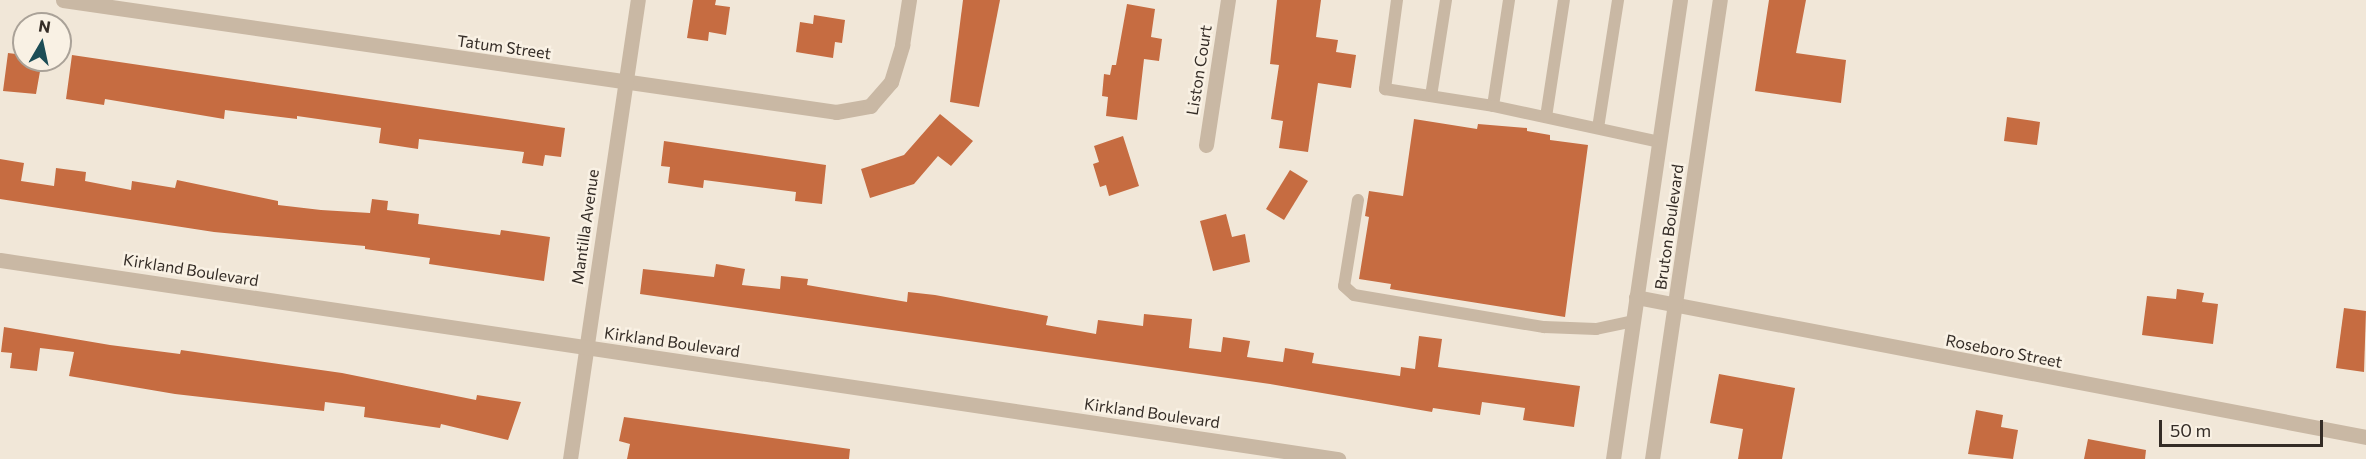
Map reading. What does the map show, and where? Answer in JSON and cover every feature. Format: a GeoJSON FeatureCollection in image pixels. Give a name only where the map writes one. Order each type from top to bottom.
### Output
{"type":"FeatureCollection","features":[{"type":"Feature","properties":{"kind":"street","name":"Tatum Street"},"geometry":{"type":"LineString","coordinates":[[63,0],[625,84],[836,112],[870,106],[891,82],[902,45],[909,0]]}},
{"type":"Feature","properties":{"kind":"street","name":"Mantilla Avenue"},"geometry":{"type":"LineString","coordinates":[[570,459],[638,0]]}},
{"type":"Feature","properties":{"kind":"street","name":"Liston Court"},"geometry":{"type":"LineString","coordinates":[[1206,145],[1228,0]]}},
{"type":"Feature","properties":{"kind":"street","name":"Bruton Boulevard"},"geometry":{"type":"LineString","coordinates":[[1613,459],[1680,0]]}},
{"type":"Feature","properties":{"kind":"street","name":"Bruton Boulevard"},"geometry":{"type":"LineString","coordinates":[[1652,459],[1720,0]]}},
{"type":"Feature","properties":{"kind":"street","name":"Kirkland Boulevard"},"geometry":{"type":"LineString","coordinates":[[0,260],[1338,459]]}},
{"type":"Feature","properties":{"kind":"street","name":"Roseboro Street"},"geometry":{"type":"LineString","coordinates":[[1636,297],[2366,437]]}},
{"type":"Feature","properties":{"kind":"lane"},"geometry":{"type":"LineString","coordinates":[[1397,0],[1385,89],[1493,106],[1659,142]]}},
{"type":"Feature","properties":{"kind":"lane"},"geometry":{"type":"LineString","coordinates":[[1431,96],[1446,0]]}},
{"type":"Feature","properties":{"kind":"lane"},"geometry":{"type":"LineString","coordinates":[[1493,106],[1509,0]]}},
{"type":"Feature","properties":{"kind":"lane"},"geometry":{"type":"LineString","coordinates":[[1546,117],[1564,0]]}},
{"type":"Feature","properties":{"kind":"lane"},"geometry":{"type":"LineString","coordinates":[[1598,129],[1618,0]]}},
{"type":"Feature","properties":{"kind":"lane"},"geometry":{"type":"LineString","coordinates":[[1358,200],[1344,286],[1354,295],[1544,327],[1596,329],[1633,321]]}},
{"type":"Feature","properties":{"kind":"building"},"geometry":{"type":"Polygon","coordinates":[[[693,0],[716,0],[715,5],[730,7],[726,35],[709,32],[708,41],[687,38],[693,0]]]}},
{"type":"Feature","properties":{"kind":"building"},"geometry":{"type":"Polygon","coordinates":[[[963,0],[1000,0],[979,107],[950,102],[963,0]]]}},
{"type":"Feature","properties":{"kind":"building"},"geometry":{"type":"Polygon","coordinates":[[[1277,0],[1321,0],[1316,37],[1338,40],[1336,52],[1356,55],[1351,88],[1318,83],[1308,152],[1279,148],[1283,121],[1271,119],[1279,65],[1270,64],[1277,0]]]}},
{"type":"Feature","properties":{"kind":"building"},"geometry":{"type":"Polygon","coordinates":[[[1769,0],[1806,0],[1796,53],[1846,60],[1841,103],[1755,91],[1769,0]]]}},
{"type":"Feature","properties":{"kind":"building"},"geometry":{"type":"Polygon","coordinates":[[[1127,4],[1155,9],[1151,37],[1162,39],[1159,61],[1144,59],[1137,120],[1106,116],[1108,97],[1102,96],[1104,74],[1110,75],[1112,65],[1116,65],[1127,4]]]}},
{"type":"Feature","properties":{"kind":"building"},"geometry":{"type":"Polygon","coordinates":[[[814,15],[845,20],[842,43],[835,42],[833,58],[796,52],[800,22],[813,24],[814,15]]]}},
{"type":"Feature","properties":{"kind":"building"},"geometry":{"type":"Polygon","coordinates":[[[8,53],[12,54],[12,72],[40,72],[36,94],[3,91],[8,53]]]}},
{"type":"Feature","properties":{"kind":"building"},"geometry":{"type":"Polygon","coordinates":[[[72,55],[565,128],[561,157],[545,155],[543,166],[522,163],[524,152],[419,139],[418,149],[379,143],[381,128],[297,116],[297,119],[225,110],[224,119],[105,99],[104,105],[66,99],[70,72],[72,72],[72,55]]]}},
{"type":"Feature","properties":{"kind":"building"},"geometry":{"type":"Polygon","coordinates":[[[940,114],[973,141],[951,166],[938,156],[914,184],[870,198],[861,169],[904,155],[940,114]]]}},
{"type":"Feature","properties":{"kind":"building"},"geometry":{"type":"Polygon","coordinates":[[[2007,117],[2040,122],[2037,145],[2004,141],[2007,117]]]}},
{"type":"Feature","properties":{"kind":"building"},"geometry":{"type":"Polygon","coordinates":[[[1414,119],[1477,129],[1478,124],[1527,128],[1527,131],[1550,135],[1550,140],[1588,145],[1565,317],[1390,289],[1391,284],[1359,279],[1369,217],[1365,216],[1369,191],[1403,196],[1414,119]]]}},
{"type":"Feature","properties":{"kind":"building"},"geometry":{"type":"Polygon","coordinates":[[[1123,136],[1139,186],[1109,196],[1106,185],[1100,187],[1093,164],[1099,162],[1094,146],[1123,136]]]}},
{"type":"Feature","properties":{"kind":"building"},"geometry":{"type":"Polygon","coordinates":[[[664,141],[826,165],[822,204],[795,201],[796,192],[704,180],[703,188],[668,183],[670,167],[661,166],[664,141]]]}},
{"type":"Feature","properties":{"kind":"building"},"geometry":{"type":"Polygon","coordinates":[[[0,159],[24,163],[21,181],[54,186],[56,168],[86,172],[85,181],[131,190],[132,181],[175,188],[177,180],[278,201],[278,205],[321,210],[370,213],[372,199],[388,201],[387,210],[419,214],[418,224],[500,235],[501,230],[550,237],[544,281],[429,264],[430,258],[365,249],[365,246],[214,232],[0,199],[0,159]]]}},
{"type":"Feature","properties":{"kind":"building"},"geometry":{"type":"Polygon","coordinates":[[[1290,170],[1308,181],[1284,220],[1266,209],[1290,170]]]}},
{"type":"Feature","properties":{"kind":"building"},"geometry":{"type":"Polygon","coordinates":[[[1226,214],[1232,237],[1245,234],[1250,262],[1213,271],[1200,221],[1226,214]]]}},
{"type":"Feature","properties":{"kind":"building"},"geometry":{"type":"Polygon","coordinates":[[[716,264],[745,269],[742,285],[780,289],[781,276],[808,279],[807,285],[907,302],[908,292],[935,295],[1048,316],[1046,325],[1096,334],[1098,320],[1143,326],[1144,314],[1192,319],[1189,348],[1221,352],[1223,337],[1250,341],[1247,357],[1283,362],[1285,348],[1314,353],[1312,363],[1400,376],[1401,367],[1415,369],[1419,336],[1442,339],[1438,367],[1580,386],[1574,427],[1523,420],[1525,408],[1482,402],[1480,415],[1433,408],[1432,412],[1270,384],[640,294],[643,269],[714,277],[716,264]]]}},
{"type":"Feature","properties":{"kind":"building"},"geometry":{"type":"Polygon","coordinates":[[[2177,289],[2204,293],[2202,302],[2218,304],[2213,344],[2142,335],[2147,296],[2176,299],[2177,289]]]}},
{"type":"Feature","properties":{"kind":"building"},"geometry":{"type":"Polygon","coordinates":[[[2344,308],[2366,311],[2364,372],[2336,368],[2344,308]]]}},
{"type":"Feature","properties":{"kind":"building"},"geometry":{"type":"Polygon","coordinates":[[[4,327],[110,345],[180,354],[181,350],[342,373],[476,400],[477,395],[521,402],[508,440],[441,424],[440,428],[364,417],[365,407],[325,402],[324,411],[175,394],[69,376],[74,352],[40,348],[37,371],[10,368],[12,353],[1,352],[4,327]]]}},
{"type":"Feature","properties":{"kind":"building"},"geometry":{"type":"Polygon","coordinates":[[[1719,374],[1795,388],[1782,459],[1738,459],[1743,429],[1710,423],[1719,374]]]}},
{"type":"Feature","properties":{"kind":"building"},"geometry":{"type":"Polygon","coordinates":[[[1976,410],[2003,415],[2001,427],[2018,430],[2013,459],[1968,454],[1976,410]]]}},
{"type":"Feature","properties":{"kind":"building"},"geometry":{"type":"Polygon","coordinates":[[[624,417],[850,449],[849,459],[627,459],[630,444],[619,441],[624,417]]]}},
{"type":"Feature","properties":{"kind":"building"},"geometry":{"type":"Polygon","coordinates":[[[2088,439],[2146,450],[2145,459],[2084,459],[2088,439]]]}}]}
